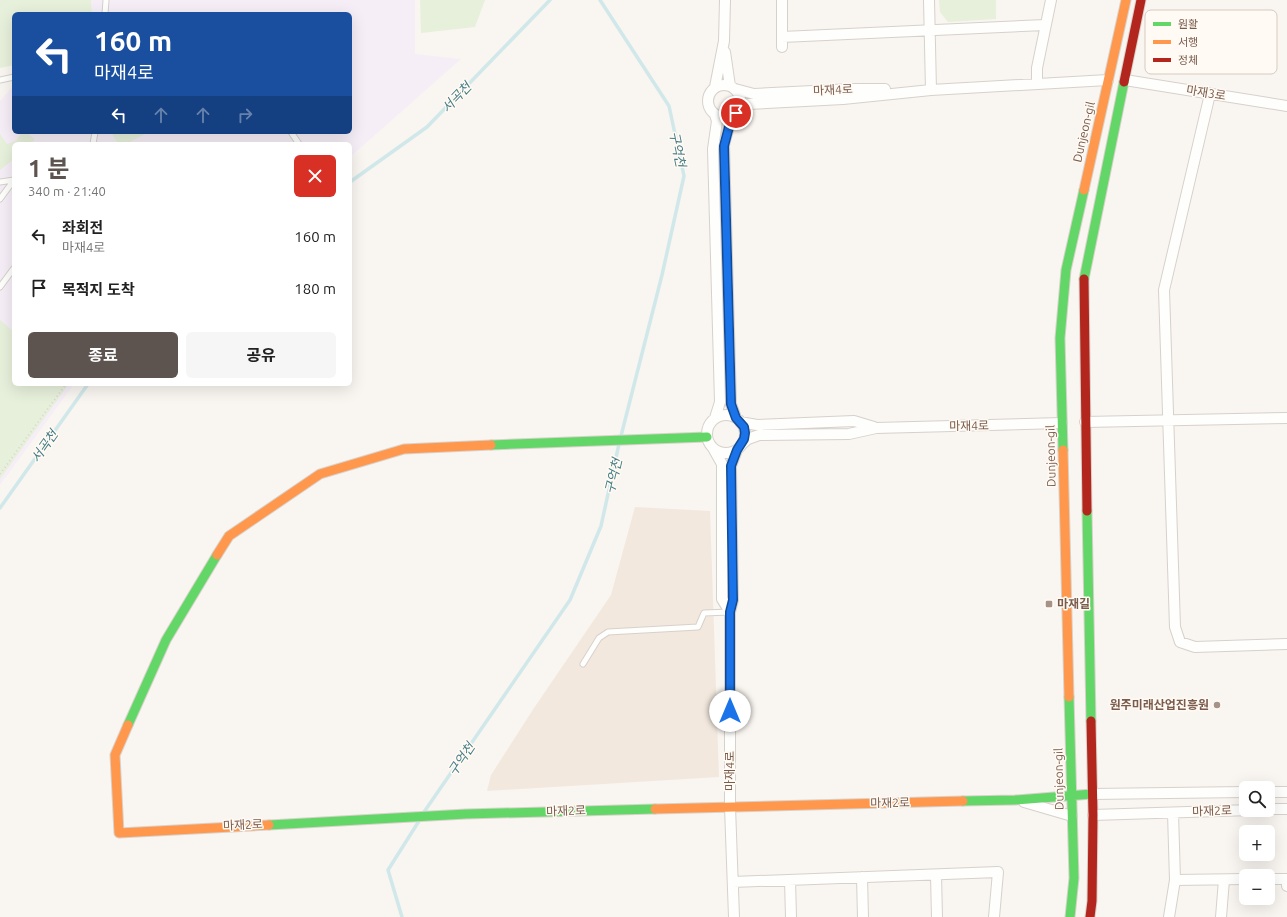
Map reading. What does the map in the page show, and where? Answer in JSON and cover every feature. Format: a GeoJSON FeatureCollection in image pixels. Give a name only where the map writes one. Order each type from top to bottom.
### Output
{"type":"FeatureCollection","features":[{"type":"Feature","properties":{"kind":"street"},"geometry":{"type":"LineString","coordinates":[[724,41],[733,87],[740,98],[737,111],[730,123],[724,146],[731,404],[745,433],[739,448],[724,454],[713,448],[707,437],[709,425],[715,418],[720,402],[713,150],[717,121],[708,107],[707,101],[708,96],[715,87],[724,41],[725,0]]}},
{"type":"Feature","properties":{"kind":"street"},"geometry":{"type":"LineString","coordinates":[[782,0],[782,42],[930,30],[1045,25]]}},
{"type":"Feature","properties":{"kind":"street"},"geometry":{"type":"LineString","coordinates":[[929,0],[931,90]]}},
{"type":"Feature","properties":{"kind":"street"},"geometry":{"type":"LineString","coordinates":[[1037,84],[1037,68],[1051,0]]}},
{"type":"Feature","properties":{"kind":"street","name":"Dunjeon-gil"},"geometry":{"type":"LineString","coordinates":[[1070,917],[1082,816],[1092,794],[1074,423],[1060,338],[1066,270],[1126,0]]}},
{"type":"Feature","properties":{"kind":"street","name":"Dunjeon-gil"},"geometry":{"type":"LineString","coordinates":[[1090,917],[1092,902],[1082,816],[1072,795],[1074,423],[1084,274],[1142,0]]}},
{"type":"Feature","properties":{"kind":"street","name":"마재4로"},"geometry":{"type":"LineString","coordinates":[[737,111],[749,104],[843,99],[931,90],[1108,80]]}},
{"type":"Feature","properties":{"kind":"street","name":"마재3로"},"geometry":{"type":"LineString","coordinates":[[1125,80],[1287,106]]}},
{"type":"Feature","properties":{"kind":"street"},"geometry":{"type":"LineString","coordinates":[[715,87],[720,85],[733,87]]}},
{"type":"Feature","properties":{"kind":"street","name":"마재4로"},"geometry":{"type":"LineString","coordinates":[[733,87],[754,94],[853,89],[931,90]]}},
{"type":"Feature","properties":{"kind":"street"},"geometry":{"type":"LineString","coordinates":[[1210,94],[1164,290],[1174,627],[1180,642],[1195,647],[1287,644]]}},
{"type":"Feature","properties":{"kind":"street"},"geometry":{"type":"LineString","coordinates":[[715,116],[726,118],[737,111]]}},
{"type":"Feature","properties":{"kind":"street"},"geometry":{"type":"LineString","coordinates":[[715,418],[724,415],[738,420]]}},
{"type":"Feature","properties":{"kind":"street","name":"마재4로"},"geometry":{"type":"LineString","coordinates":[[734,917],[730,807],[730,612],[733,600],[731,466],[739,448],[748,439],[759,435],[849,434],[876,428],[1287,418]]}},
{"type":"Feature","properties":{"kind":"street","name":"마재4로"},"geometry":{"type":"LineString","coordinates":[[738,420],[757,425],[854,421],[876,428]]}},
{"type":"Feature","properties":{"kind":"street","name":"마재2로"},"geometry":{"type":"LineString","coordinates":[[707,437],[588,440],[404,449],[320,474],[229,536],[166,640],[115,754],[118,832],[466,814],[1014,800],[1092,794],[1239,792]]}},
{"type":"Feature","properties":{"kind":"street","name":"마재4로"},"geometry":{"type":"LineString","coordinates":[[713,448],[722,464],[722,599],[730,612]]}},
{"type":"Feature","properties":{"kind":"street"},"geometry":{"type":"LineString","coordinates":[[1275,792],[1287,792]]}},
{"type":"Feature","properties":{"kind":"street","name":"마재2로"},"geometry":{"type":"LineString","coordinates":[[1014,800],[1082,816],[1239,810]]}},
{"type":"Feature","properties":{"kind":"street"},"geometry":{"type":"LineString","coordinates":[[1275,809],[1287,809]]}},
{"type":"Feature","properties":{"kind":"street"},"geometry":{"type":"LineString","coordinates":[[1169,917],[1175,880],[1173,813]]}},
{"type":"Feature","properties":{"kind":"street"},"geometry":{"type":"LineString","coordinates":[[733,882],[998,872],[994,917]]}},
{"type":"Feature","properties":{"kind":"street"},"geometry":{"type":"LineString","coordinates":[[936,875],[937,917]]}},
{"type":"Feature","properties":{"kind":"street"},"geometry":{"type":"LineString","coordinates":[[862,877],[863,917]]}},
{"type":"Feature","properties":{"kind":"street"},"geometry":{"type":"LineString","coordinates":[[1175,880],[1239,879]]}},
{"type":"Feature","properties":{"kind":"street"},"geometry":{"type":"LineString","coordinates":[[1275,879],[1287,879],[1287,886]]}},
{"type":"Feature","properties":{"kind":"street"},"geometry":{"type":"LineString","coordinates":[[790,880],[791,917]]}},
{"type":"Feature","properties":{"kind":"street"},"geometry":{"type":"LineString","coordinates":[[1221,917],[1224,880]]}},
{"type":"Feature","properties":{"kind":"lane"},"geometry":{"type":"LineString","coordinates":[[105,12],[106,0]]}},
{"type":"Feature","properties":{"kind":"lane"},"geometry":{"type":"LineString","coordinates":[[0,80],[12,77]]}},
{"type":"Feature","properties":{"kind":"lane"},"geometry":{"type":"LineString","coordinates":[[0,182],[12,180]]}},
{"type":"Feature","properties":{"kind":"lane"},"geometry":{"type":"LineString","coordinates":[[0,199],[12,183]]}},
{"type":"Feature","properties":{"kind":"lane"},"geometry":{"type":"LineString","coordinates":[[0,287],[12,271]]}},
{"type":"Feature","properties":{"kind":"lane"},"geometry":{"type":"LineString","coordinates":[[583,664],[599,638],[608,632],[698,627],[704,613],[730,612]]}},
{"type":"Feature","properties":{"kind":"path"},"geometry":{"type":"LineString","coordinates":[[0,474],[65,386]]}},
{"type":"Feature","properties":{"kind":"shaded area"},"geometry":{"type":"Polygon","coordinates":[[[91,0],[415,0],[415,54],[461,59],[352,155],[352,142],[12,142],[12,386],[73,386],[0,485],[0,101],[12,87],[12,134],[352,134],[352,12],[92,12],[91,0]]]}},
{"type":"Feature","properties":{"kind":"shaded area"},"geometry":{"type":"Polygon","coordinates":[[[635,507],[710,511],[719,777],[487,791],[491,775],[534,708],[611,595],[635,507]]]}},
{"type":"Feature","properties":{"kind":"green space"},"geometry":{"type":"Polygon","coordinates":[[[0,0],[91,0],[92,12],[12,12],[12,65],[0,68],[0,0]]]}},
{"type":"Feature","properties":{"kind":"green space"},"geometry":{"type":"Polygon","coordinates":[[[420,0],[485,0],[475,27],[421,33],[420,0]]]}},
{"type":"Feature","properties":{"kind":"green space"},"geometry":{"type":"Polygon","coordinates":[[[939,0],[996,0],[996,19],[948,22],[940,12],[939,0]]]}},
{"type":"Feature","properties":{"kind":"green space"},"geometry":{"type":"Polygon","coordinates":[[[0,134],[7,144],[12,142],[12,161],[0,170],[0,134]]]}},
{"type":"Feature","properties":{"kind":"green space"},"geometry":{"type":"Polygon","coordinates":[[[20,134],[28,134],[35,139],[32,142],[13,142],[16,141],[20,134]]]}},
{"type":"Feature","properties":{"kind":"green space"},"geometry":{"type":"Polygon","coordinates":[[[112,134],[145,134],[130,142],[117,142],[112,134]]]}},
{"type":"Feature","properties":{"kind":"green space"},"geometry":{"type":"Polygon","coordinates":[[[0,320],[12,330],[12,386],[68,386],[0,479],[0,320]]]}},
{"type":"Feature","properties":{"kind":"waterway","name":"서곡천"},"geometry":{"type":"LineString","coordinates":[[352,181],[427,127],[550,0]]}},
{"type":"Feature","properties":{"kind":"waterway","name":"구억천"},"geometry":{"type":"LineString","coordinates":[[600,0],[669,106],[684,176],[662,275],[621,436]]}},
{"type":"Feature","properties":{"kind":"waterway","name":"서곡천"},"geometry":{"type":"LineString","coordinates":[[0,508],[87,386]]}},
{"type":"Feature","properties":{"kind":"waterway","name":"구억천"},"geometry":{"type":"LineString","coordinates":[[424,812],[570,600],[601,526],[619,444]]}},
{"type":"Feature","properties":{"kind":"waterway","name":"구억천"},"geometry":{"type":"LineString","coordinates":[[402,917],[388,870],[419,821]]}},
{"type":"Feature","properties":{"kind":"traffic: fast"},"geometry":{"type":"LineString","coordinates":[[1084,279],[1124,82]]}},
{"type":"Feature","properties":{"kind":"traffic: fast"},"geometry":{"type":"LineString","coordinates":[[1063,450],[1060,338],[1066,270],[1084,190]]}},
{"type":"Feature","properties":{"kind":"traffic: fast"},"geometry":{"type":"LineString","coordinates":[[491,445],[707,437]]}},
{"type":"Feature","properties":{"kind":"traffic: fast"},"geometry":{"type":"LineString","coordinates":[[1087,511],[1091,721]]}},
{"type":"Feature","properties":{"kind":"traffic: fast"},"geometry":{"type":"LineString","coordinates":[[128,725],[166,640],[217,555]]}},
{"type":"Feature","properties":{"kind":"traffic: fast"},"geometry":{"type":"LineString","coordinates":[[1069,697],[1074,878],[1070,917]]}},
{"type":"Feature","properties":{"kind":"traffic: fast"},"geometry":{"type":"LineString","coordinates":[[963,801],[1015,800],[1092,794]]}},
{"type":"Feature","properties":{"kind":"traffic: fast"},"geometry":{"type":"LineString","coordinates":[[269,825],[466,814],[655,809]]}},
{"type":"Feature","properties":{"kind":"traffic: slow"},"geometry":{"type":"LineString","coordinates":[[1084,190],[1126,0]]}},
{"type":"Feature","properties":{"kind":"traffic: slow"},"geometry":{"type":"LineString","coordinates":[[217,555],[229,536],[320,474],[404,449],[491,445]]}},
{"type":"Feature","properties":{"kind":"traffic: slow"},"geometry":{"type":"LineString","coordinates":[[1063,450],[1069,697]]}},
{"type":"Feature","properties":{"kind":"traffic: slow"},"geometry":{"type":"LineString","coordinates":[[128,725],[115,755],[119,833],[269,825]]}},
{"type":"Feature","properties":{"kind":"traffic: slow"},"geometry":{"type":"LineString","coordinates":[[655,809],[963,801]]}},
{"type":"Feature","properties":{"kind":"traffic: jam"},"geometry":{"type":"LineString","coordinates":[[1124,82],[1141,0]]}},
{"type":"Feature","properties":{"kind":"traffic: jam"},"geometry":{"type":"LineString","coordinates":[[1084,279],[1087,511]]}},
{"type":"Feature","properties":{"kind":"traffic: jam"},"geometry":{"type":"LineString","coordinates":[[1090,917],[1092,901],[1093,815],[1091,721]]}},
{"type":"Feature","properties":{"kind":"place","name":"마재길"},"geometry":{"type":"Point","coordinates":[1049,604]}},
{"type":"Feature","properties":{"kind":"place","name":"원주미래산업진흥원"},"geometry":{"type":"Point","coordinates":[1217,705]}},
{"type":"Feature","properties":{"kind":"route"},"geometry":{"type":"LineString","coordinates":[[730,711],[730,612],[733,600],[731,466],[737,450],[744,439],[745,433],[744,427],[736,418],[731,404],[724,146],[730,123],[736,113]]}}]}
